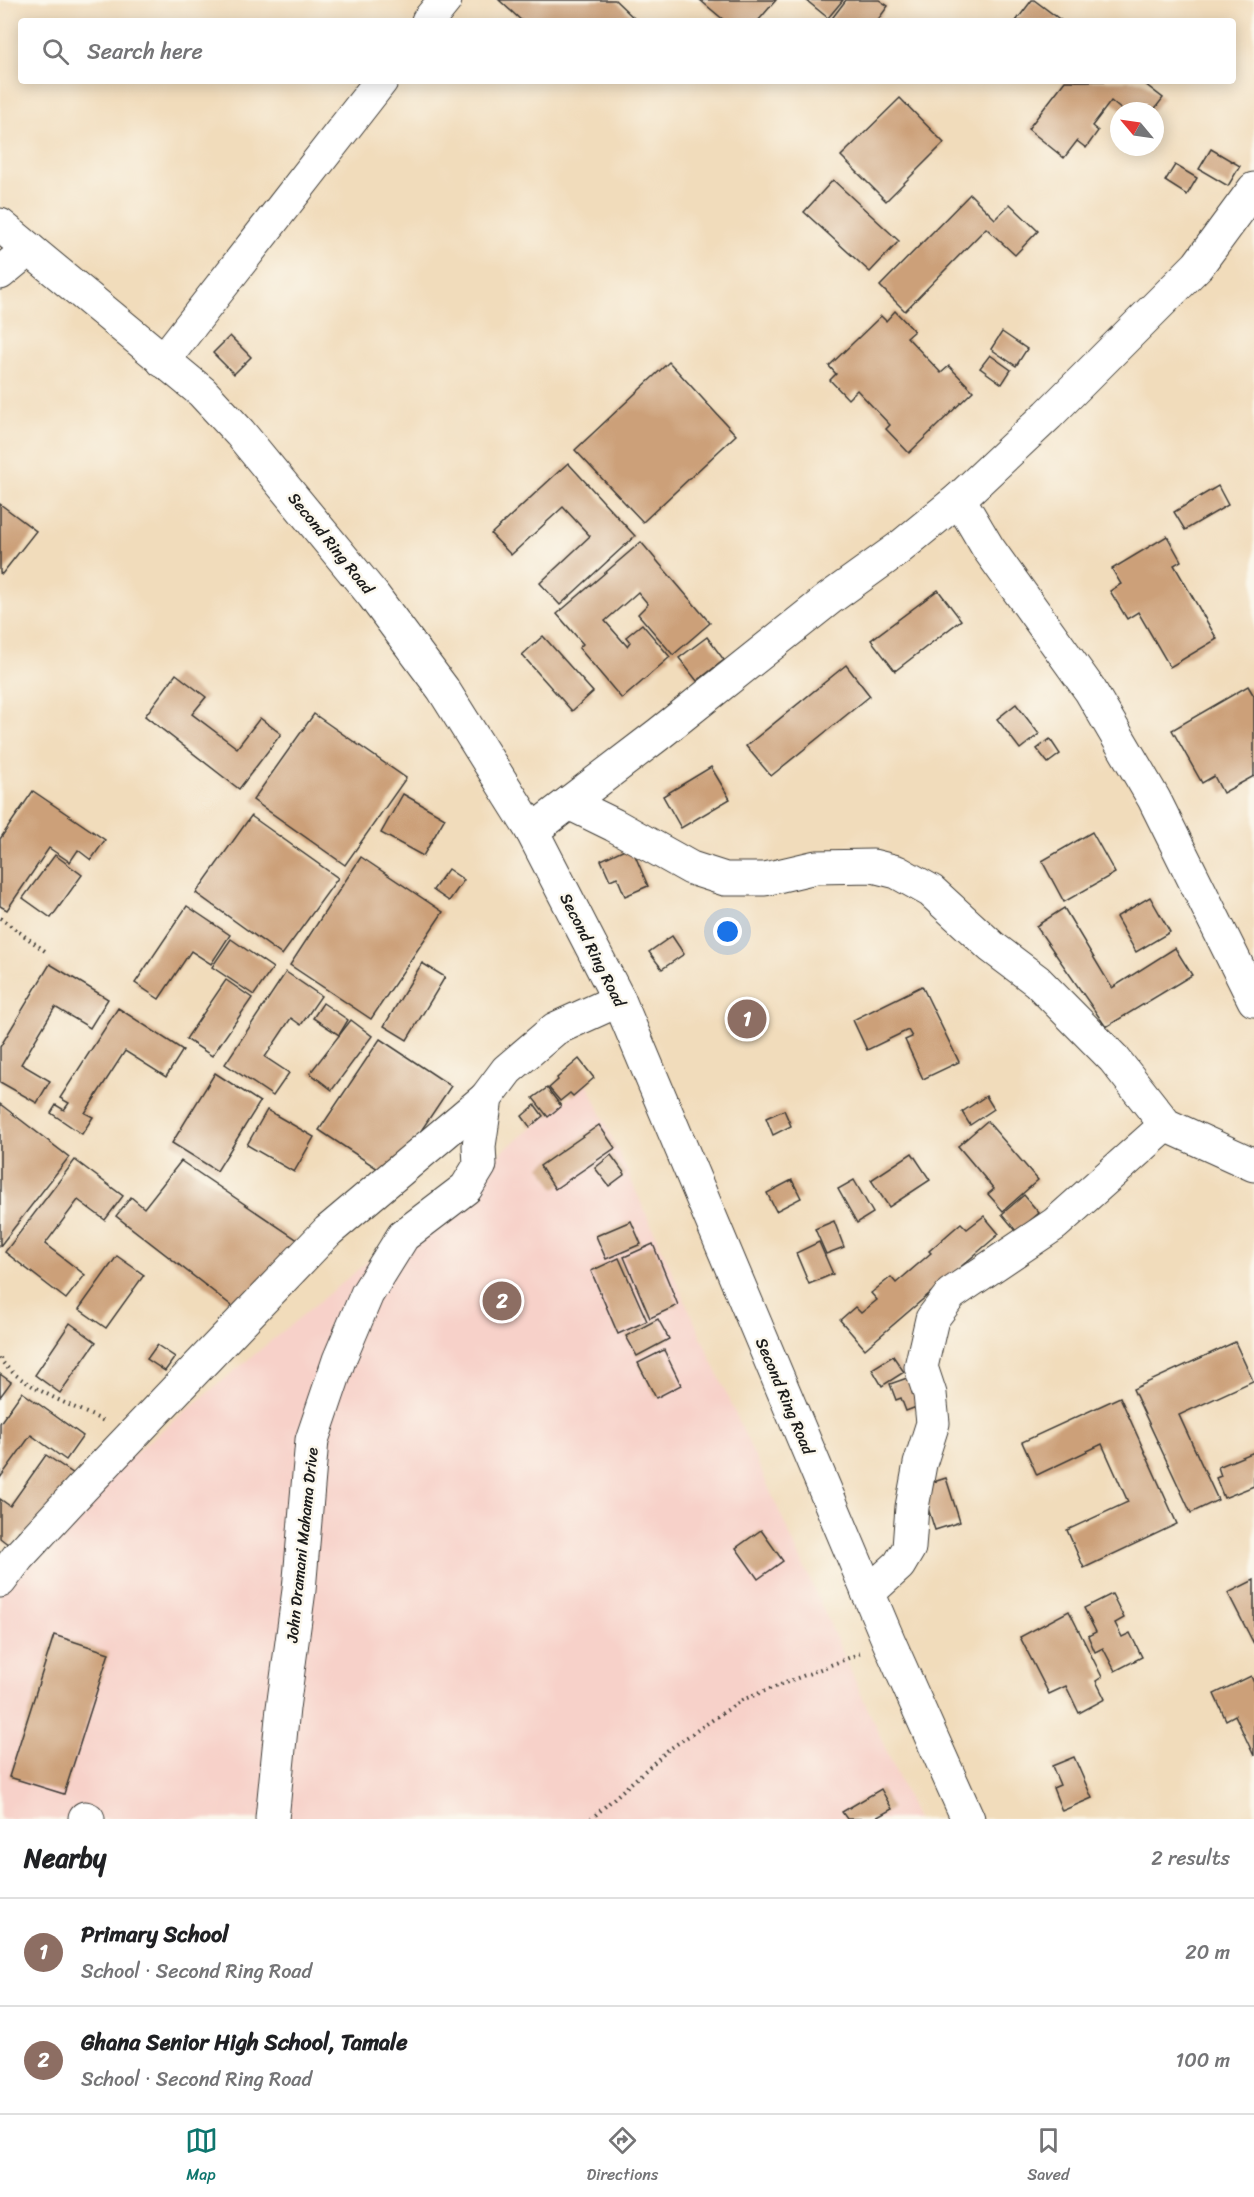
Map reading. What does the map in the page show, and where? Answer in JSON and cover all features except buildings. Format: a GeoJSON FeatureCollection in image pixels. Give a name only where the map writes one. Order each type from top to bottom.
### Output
{"type":"FeatureCollection","features":[{"type":"Feature","properties":{"kind":"street"},"geometry":{"type":"LineString","coordinates":[[430,18],[445,0]]}},
{"type":"Feature","properties":{"kind":"street"},"geometry":{"type":"LineString","coordinates":[[163,361],[379,84]]}},
{"type":"Feature","properties":{"kind":"street"},"geometry":{"type":"LineString","coordinates":[[532,831],[830,598],[898,549],[959,499],[1048,415],[1198,265],[1254,189]]}},
{"type":"Feature","properties":{"kind":"street","name":"Second Ring Road"},"geometry":{"type":"LineString","coordinates":[[0,225],[202,392],[240,433],[373,595],[443,689],[532,831],[619,1000],[868,1593],[968,1819]]}},
{"type":"Feature","properties":{"kind":"street"},"geometry":{"type":"LineString","coordinates":[[0,273],[29,249]]}},
{"type":"Feature","properties":{"kind":"street"},"geometry":{"type":"LineString","coordinates":[[959,499],[988,548],[1090,690],[1149,789],[1254,1000]]}},
{"type":"Feature","properties":{"kind":"street"},"geometry":{"type":"LineString","coordinates":[[568,803],[614,825],[691,868],[725,879],[765,879],[816,867],[873,866],[897,872],[931,891],[992,947],[1037,981],[1114,1059],[1166,1125],[1254,1165]]}},
{"type":"Feature","properties":{"kind":"street","name":"John Dramani Mahama Drive"},"geometry":{"type":"LineString","coordinates":[[272,1819],[299,1590],[312,1440],[339,1360],[367,1294],[403,1236],[466,1188],[480,1165],[479,1146],[486,1098],[507,1070],[555,1029],[619,1000]]}},
{"type":"Feature","properties":{"kind":"street"},"geometry":{"type":"LineString","coordinates":[[0,1581],[18,1557],[132,1434],[328,1231],[486,1098]]}},
{"type":"Feature","properties":{"kind":"street"},"geometry":{"type":"LineString","coordinates":[[868,1593],[899,1565],[909,1548],[912,1507],[920,1464],[933,1423],[930,1394],[921,1367],[932,1319],[951,1294],[1055,1224],[1166,1125]]}},
{"type":"Feature","properties":{"kind":"path"},"geometry":{"type":"LineString","coordinates":[[0,918],[45,951]]}},
{"type":"Feature","properties":{"kind":"path"},"geometry":{"type":"LineString","coordinates":[[0,1358],[5,1367],[40,1390],[132,1434]]}},
{"type":"Feature","properties":{"kind":"path"},"geometry":{"type":"LineString","coordinates":[[591,1819],[668,1749],[742,1700],[889,1642]]}},
{"type":"Feature","properties":{"kind":"shaded area"},"geometry":{"type":"Polygon","coordinates":[[[587,1082],[917,1819],[0,1819],[0,1563],[587,1082]]]}},
{"type":"Feature","properties":{"kind":"place","name":"Primary School"},"geometry":{"type":"Point","coordinates":[747,1019]}},
{"type":"Feature","properties":{"kind":"place","name":"Ghana Senior High School, Tamale"},"geometry":{"type":"Point","coordinates":[502,1301]}}]}
